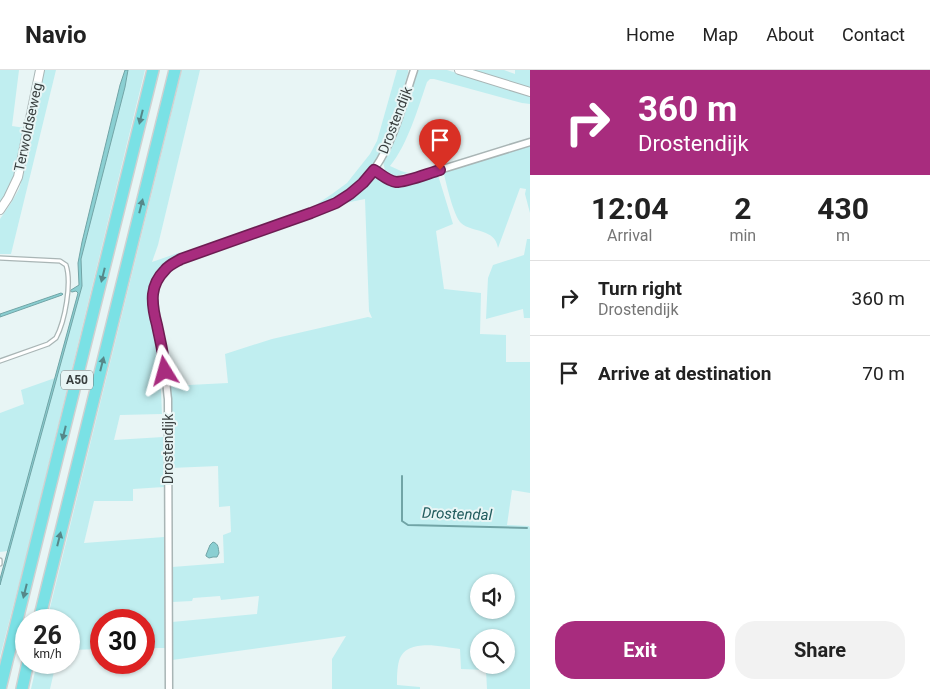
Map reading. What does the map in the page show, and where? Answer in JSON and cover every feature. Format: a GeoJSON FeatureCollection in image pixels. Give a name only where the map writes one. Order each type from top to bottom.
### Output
{"type":"FeatureCollection","features":[{"type":"Feature","properties":{"kind":"highway","name":"A50"},"geometry":{"type":"LineString","coordinates":[[0,689],[153,70]]}},
{"type":"Feature","properties":{"kind":"highway","name":"A50"},"geometry":{"type":"LineString","coordinates":[[42,609],[175,70]]}},
{"type":"Feature","properties":{"kind":"highway"},"geometry":{"type":"LineString","coordinates":[[22,689],[25,674]]}},
{"type":"Feature","properties":{"kind":"street","name":"Terwoldseweg"},"geometry":{"type":"LineString","coordinates":[[0,210],[18,177],[40,70]]}},
{"type":"Feature","properties":{"kind":"street","name":"Drostendijk"},"geometry":{"type":"LineString","coordinates":[[169,689],[168,399],[164,358],[153,307],[154,286],[165,269],[181,259],[311,213],[336,203],[350,194],[374,170],[387,149],[414,70]]}},
{"type":"Feature","properties":{"kind":"street"},"geometry":{"type":"LineString","coordinates":[[460,70],[530,92]]}},
{"type":"Feature","properties":{"kind":"street","name":"Drostendijk"},"geometry":{"type":"LineString","coordinates":[[374,170],[395,182],[404,181],[530,142]]}},
{"type":"Feature","properties":{"kind":"lane"},"geometry":{"type":"LineString","coordinates":[[0,258],[60,261],[66,265],[68,272],[67,300],[56,338],[48,344],[0,361]]}},
{"type":"Feature","properties":{"kind":"shaded area"},"geometry":{"type":"Polygon","coordinates":[[[0,70],[19,70],[12,126],[25,128],[16,171],[10,188],[0,205],[0,70]]]}},
{"type":"Feature","properties":{"kind":"shaded area"},"geometry":{"type":"Polygon","coordinates":[[[44,70],[56,70],[11,254],[0,254],[0,219],[19,189],[28,159],[44,70]]]}},
{"type":"Feature","properties":{"kind":"shaded area"},"geometry":{"type":"Polygon","coordinates":[[[125,70],[128,70],[125,87],[81,259],[82,286],[0,585],[0,579],[78,293],[70,291],[79,285],[78,263],[82,242],[125,70]]]}},
{"type":"Feature","properties":{"kind":"shaded area"},"geometry":{"type":"Polygon","coordinates":[[[128,70],[145,70],[0,657],[0,585],[82,286],[81,259],[128,70]]]}},
{"type":"Feature","properties":{"kind":"shaded area"},"geometry":{"type":"Polygon","coordinates":[[[182,70],[200,70],[158,245],[152,262],[181,252],[155,273],[150,294],[158,353],[162,414],[120,415],[114,440],[163,437],[164,487],[133,489],[133,501],[94,501],[84,543],[164,537],[165,648],[155,648],[155,609],[90,609],[90,649],[80,650],[80,609],[50,609],[182,70]]]}},
{"type":"Feature","properties":{"kind":"shaded area"},"geometry":{"type":"Polygon","coordinates":[[[397,70],[408,70],[408,73],[391,130],[374,166],[355,187],[338,198],[317,204],[347,183],[370,154],[377,141],[397,70]]]}},
{"type":"Feature","properties":{"kind":"shaded area"},"geometry":{"type":"Polygon","coordinates":[[[416,70],[447,70],[530,96],[530,104],[430,79],[427,82],[407,137],[390,166],[408,173],[395,176],[385,170],[383,162],[390,148],[416,70]]]}},
{"type":"Feature","properties":{"kind":"shaded area"},"geometry":{"type":"Polygon","coordinates":[[[469,70],[504,70],[515,74],[515,70],[530,70],[530,89],[469,70]]]}},
{"type":"Feature","properties":{"kind":"shaded area"},"geometry":{"type":"Polygon","coordinates":[[[530,143],[530,213],[525,194],[526,189],[520,188],[498,248],[496,242],[488,234],[466,226],[458,219],[450,198],[443,170],[530,143]]]}},
{"type":"Feature","properties":{"kind":"shaded area"},"geometry":{"type":"Polygon","coordinates":[[[436,173],[438,175],[453,224],[436,231],[444,289],[481,293],[480,334],[506,335],[506,362],[530,362],[530,493],[512,490],[507,525],[529,526],[530,528],[530,689],[487,689],[486,674],[515,674],[515,629],[470,629],[470,669],[461,669],[460,649],[425,645],[409,649],[399,661],[397,685],[420,687],[420,689],[332,689],[332,659],[346,636],[172,660],[172,622],[257,614],[259,596],[221,600],[220,596],[172,602],[172,567],[224,563],[223,535],[231,532],[230,506],[219,507],[218,466],[171,468],[169,386],[228,383],[225,354],[272,339],[368,317],[372,318],[369,311],[365,199],[340,204],[377,178],[396,185],[436,173]]]}},
{"type":"Feature","properties":{"kind":"shaded area"},"geometry":{"type":"Polygon","coordinates":[[[527,239],[530,239],[530,318],[524,318],[523,309],[486,319],[488,278],[493,265],[524,255],[527,239]]]}},
{"type":"Feature","properties":{"kind":"shaded area"},"geometry":{"type":"Polygon","coordinates":[[[61,293],[62,295],[0,317],[0,314],[61,293]]]}},
{"type":"Feature","properties":{"kind":"shaded area"},"geometry":{"type":"Polygon","coordinates":[[[55,378],[8,551],[0,552],[0,413],[24,404],[21,390],[55,378]]]}},
{"type":"Feature","properties":{"kind":"shaded area"},"geometry":{"type":"Polygon","coordinates":[[[213,542],[217,545],[219,553],[217,557],[209,558],[206,555],[213,542]]]}},
{"type":"Feature","properties":{"kind":"shaded area"},"geometry":{"type":"Polygon","coordinates":[[[34,674],[53,674],[50,689],[31,689],[34,674]]]}},
{"type":"Feature","properties":{"kind":"waterway","name":"Drostendal"},"geometry":{"type":"LineString","coordinates":[[402,476],[402,521],[408,525],[527,528]]}},
{"type":"Feature","properties":{"kind":"route"},"geometry":{"type":"LineString","coordinates":[[165,371],[153,307],[154,286],[165,269],[181,259],[336,203],[363,183],[374,170],[395,182],[440,170]]}}]}
